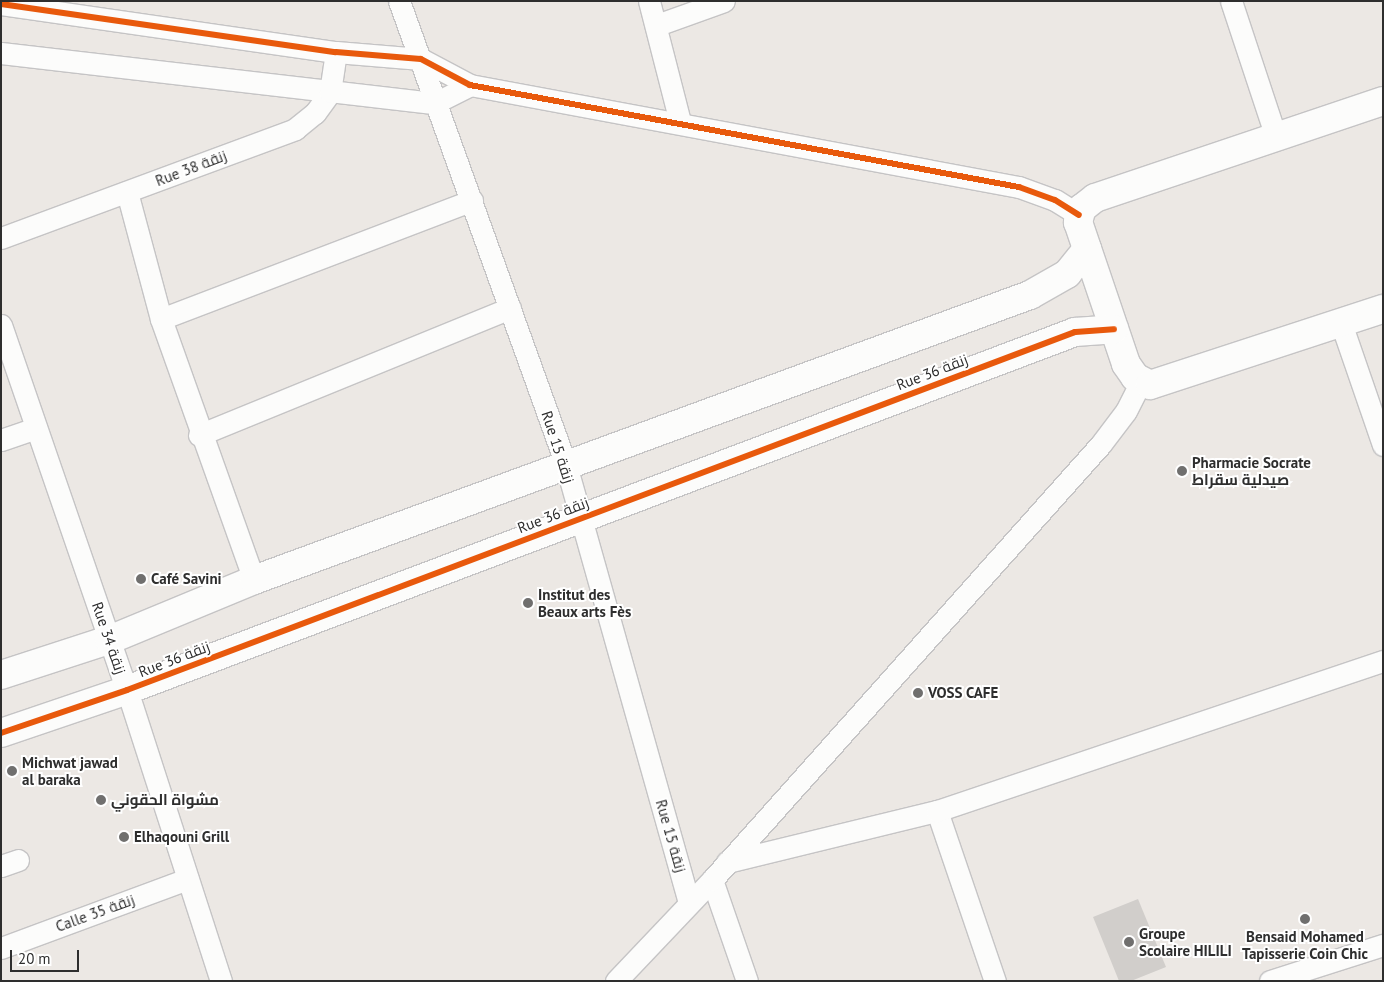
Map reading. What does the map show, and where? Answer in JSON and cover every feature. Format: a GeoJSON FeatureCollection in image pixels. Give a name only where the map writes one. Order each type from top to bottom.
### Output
{"type":"FeatureCollection","features":[{"type":"Feature","properties":{"kind":"street","name":"Rue 15 زنقة"},"geometry":{"type":"LineString","coordinates":[[399,1],[566,466],[689,902]]}},
{"type":"Feature","properties":{"kind":"street"},"geometry":{"type":"LineString","coordinates":[[649,1],[657,26],[680,122]]}},
{"type":"Feature","properties":{"kind":"street"},"geometry":{"type":"LineString","coordinates":[[657,26],[724,1]]}},
{"type":"Feature","properties":{"kind":"street"},"geometry":{"type":"LineString","coordinates":[[1231,1],[1276,137]]}},
{"type":"Feature","properties":{"kind":"street"},"geometry":{"type":"LineString","coordinates":[[1,4],[336,52],[420,59],[470,85],[680,122],[1019,187],[1055,200],[1079,215],[1087,249],[1126,364],[1141,382],[1160,385],[1383,309]]}},
{"type":"Feature","properties":{"kind":"street","name":"Rue 38 زنقة"},"geometry":{"type":"LineString","coordinates":[[1,238],[295,129],[315,113],[330,92],[336,52]]}},
{"type":"Feature","properties":{"kind":"street"},"geometry":{"type":"LineString","coordinates":[[1,53],[435,103],[470,85]]}},
{"type":"Feature","properties":{"kind":"street"},"geometry":{"type":"LineString","coordinates":[[1079,215],[1095,198],[1383,101]]}},
{"type":"Feature","properties":{"kind":"street"},"geometry":{"type":"LineString","coordinates":[[127,192],[161,319],[199,435],[254,580]]}},
{"type":"Feature","properties":{"kind":"street"},"geometry":{"type":"LineString","coordinates":[[161,319],[472,200]]}},
{"type":"Feature","properties":{"kind":"street"},"geometry":{"type":"LineString","coordinates":[[1,675],[109,640],[254,580],[1043,290],[1067,274],[1087,249]]}},
{"type":"Feature","properties":{"kind":"street"},"geometry":{"type":"LineString","coordinates":[[199,435],[510,308]]}},
{"type":"Feature","properties":{"kind":"street"},"geometry":{"type":"LineString","coordinates":[[1341,323],[1383,445]]}},
{"type":"Feature","properties":{"kind":"street","name":"Rue 34 زنقة"},"geometry":{"type":"LineString","coordinates":[[1,325],[127,690],[221,981]]}},
{"type":"Feature","properties":{"kind":"street","name":"Rue 36 زنقة"},"geometry":{"type":"LineString","coordinates":[[1,733],[127,690],[1075,332],[1114,329]]}},
{"type":"Feature","properties":{"kind":"street"},"geometry":{"type":"LineString","coordinates":[[616,981],[689,902],[712,880],[1101,444],[1126,411],[1141,382]]}},
{"type":"Feature","properties":{"kind":"street"},"geometry":{"type":"LineString","coordinates":[[1,440],[36,428]]}},
{"type":"Feature","properties":{"kind":"street"},"geometry":{"type":"LineString","coordinates":[[727,862],[937,811],[1383,661]]}},
{"type":"Feature","properties":{"kind":"street"},"geometry":{"type":"LineString","coordinates":[[937,811],[996,981]]}},
{"type":"Feature","properties":{"kind":"street","name":"Calle 35 زنقة"},"geometry":{"type":"LineString","coordinates":[[1,948],[188,879]]}},
{"type":"Feature","properties":{"kind":"street"},"geometry":{"type":"LineString","coordinates":[[712,880],[747,981]]}},
{"type":"Feature","properties":{"kind":"street"},"geometry":{"type":"LineString","coordinates":[[1270,981],[1383,945]]}},
{"type":"Feature","properties":{"kind":"building","name":"Groupe Scolaire HILILI"},"geometry":{"type":"Polygon","coordinates":[[[1138,899],[1166,967],[1131,981],[1119,981],[1093,917],[1138,899]]]}},
{"type":"Feature","properties":{"kind":"cycle path"},"geometry":{"type":"LineString","coordinates":[[1,4],[336,52],[421,59],[470,85],[1019,187],[1055,200],[1079,215]]}},
{"type":"Feature","properties":{"kind":"cycle path"},"geometry":{"type":"LineString","coordinates":[[1,733],[127,690],[1075,332],[1114,329]]}},
{"type":"Feature","properties":{"kind":"place","name":"Pharmacie Socrate صيدلية سقراط"},"geometry":{"type":"Point","coordinates":[1182,471]}},
{"type":"Feature","properties":{"kind":"place","name":"Café Savini"},"geometry":{"type":"Point","coordinates":[141,579]}},
{"type":"Feature","properties":{"kind":"place","name":"Institut des Beaux arts Fès"},"geometry":{"type":"Point","coordinates":[528,603]}},
{"type":"Feature","properties":{"kind":"place","name":"VOSS CAFE"},"geometry":{"type":"Point","coordinates":[918,693]}},
{"type":"Feature","properties":{"kind":"place","name":"Michwat jawad al baraka"},"geometry":{"type":"Point","coordinates":[12,771]}},
{"type":"Feature","properties":{"kind":"place","name":"مشواة الحقوني"},"geometry":{"type":"Point","coordinates":[101,800]}},
{"type":"Feature","properties":{"kind":"place","name":"Elhaqouni Grill"},"geometry":{"type":"Point","coordinates":[124,837]}},
{"type":"Feature","properties":{"kind":"place","name":"Bensaid Mohamed Tapisserie Coin Chic"},"geometry":{"type":"Point","coordinates":[1305,919]}},
{"type":"Feature","properties":{"kind":"place","name":"Groupe Scolaire HILILI"},"geometry":{"type":"Point","coordinates":[1129,942]}}]}
